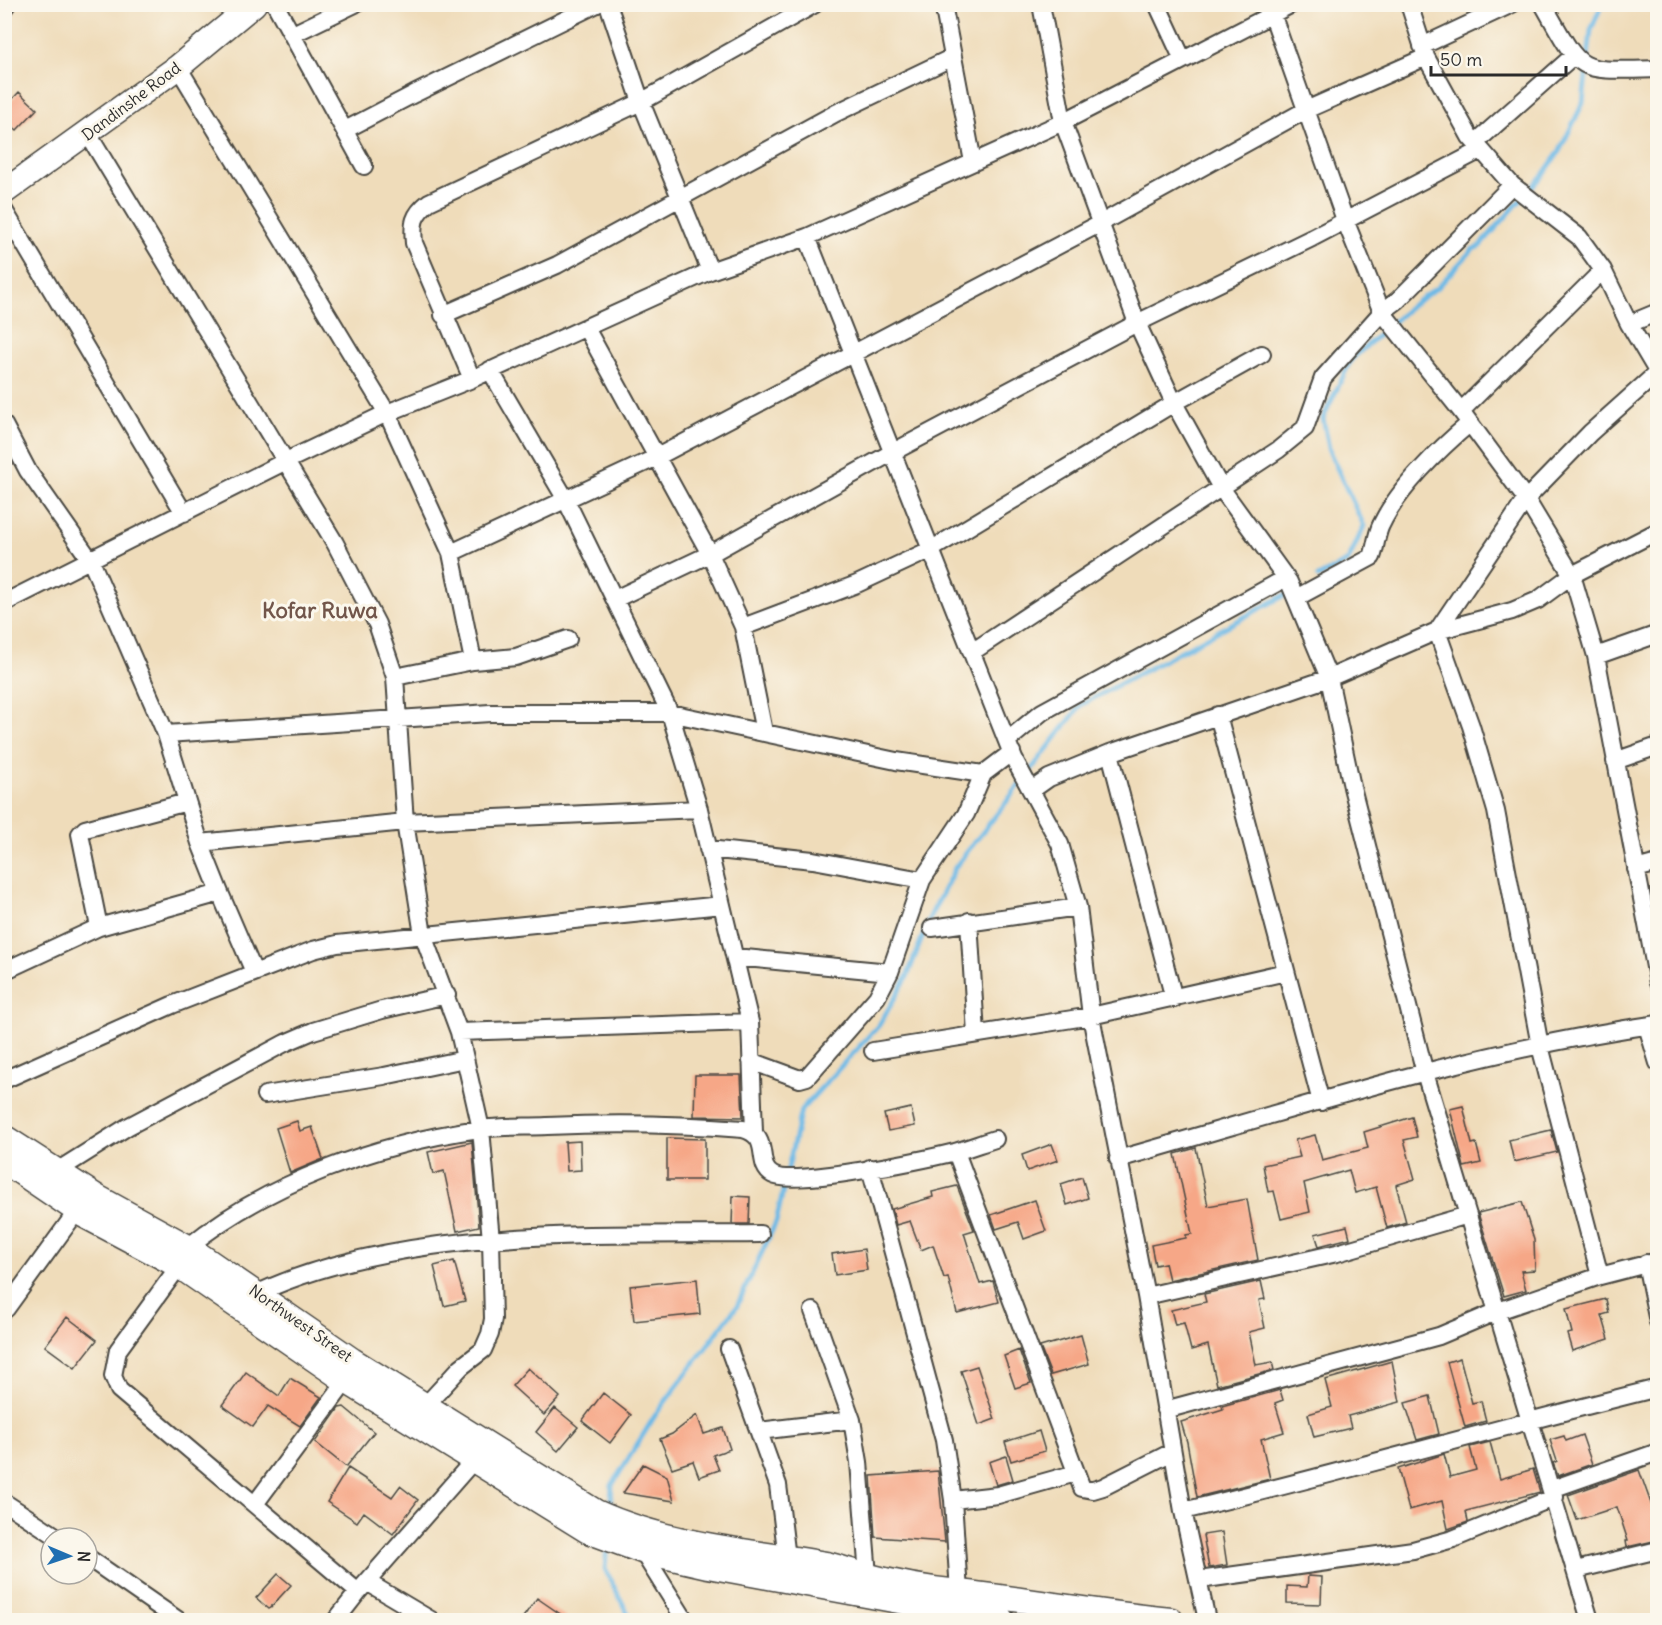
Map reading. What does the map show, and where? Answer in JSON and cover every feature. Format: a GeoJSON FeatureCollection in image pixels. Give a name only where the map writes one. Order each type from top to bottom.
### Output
{"type":"FeatureCollection","features":[{"type":"Feature","properties":{"kind":"main road","name":"Dandinshe Road"},"geometry":{"type":"LineString","coordinates":[[4,192],[88,134],[178,67],[254,4]]}},
{"type":"Feature","properties":{"kind":"main road","name":"Northwest Street"},"geometry":{"type":"LineString","coordinates":[[4,1137],[184,1257],[346,1381],[473,1461],[592,1522]]}},
{"type":"Feature","properties":{"kind":"main road","name":"Northwest Street"},"geometry":{"type":"LineString","coordinates":[[4,1161],[77,1210],[184,1257],[258,1293],[352,1360],[425,1406],[592,1522]]}},
{"type":"Feature","properties":{"kind":"main road"},"geometry":{"type":"LineString","coordinates":[[592,1522],[620,1534],[642,1551],[708,1566],[990,1620]]}},
{"type":"Feature","properties":{"kind":"main road"},"geometry":{"type":"LineString","coordinates":[[620,1534],[698,1543],[830,1565],[868,1576],[959,1593],[985,1594],[1088,1611],[1171,1620]]}},
{"type":"Feature","properties":{"kind":"street"},"geometry":{"type":"LineString","coordinates":[[275,4],[364,166]]}},
{"type":"Feature","properties":{"kind":"street"},"geometry":{"type":"LineString","coordinates":[[293,34],[355,4]]}},
{"type":"Feature","properties":{"kind":"street"},"geometry":{"type":"LineString","coordinates":[[345,130],[414,93],[597,4]]}},
{"type":"Feature","properties":{"kind":"street"},"geometry":{"type":"LineString","coordinates":[[608,4],[641,102],[710,271]]}},
{"type":"Feature","properties":{"kind":"street"},"geometry":{"type":"LineString","coordinates":[[472,379],[414,243],[412,221],[418,211],[429,202],[641,102],[814,4]]}},
{"type":"Feature","properties":{"kind":"street"},"geometry":{"type":"LineString","coordinates":[[943,4],[973,162]]}},
{"type":"Feature","properties":{"kind":"street"},"geometry":{"type":"LineString","coordinates":[[1041,4],[1062,122],[1137,323],[1174,402],[1221,488],[1292,588],[1329,678],[1352,787],[1425,1073],[1590,1620]]}},
{"type":"Feature","properties":{"kind":"street"},"geometry":{"type":"LineString","coordinates":[[1157,4],[1183,60]]}},
{"type":"Feature","properties":{"kind":"street"},"geometry":{"type":"LineString","coordinates":[[4,603],[284,462],[387,413],[472,379],[710,271],[807,237],[1062,122],[1183,60],[1270,10],[1292,4]]}},
{"type":"Feature","properties":{"kind":"street"},"geometry":{"type":"LineString","coordinates":[[1409,4],[1424,52],[1456,115],[1478,146],[1515,187],[1580,237],[1602,270],[1657,373],[1590,434],[1526,499],[1437,631]]}},
{"type":"Feature","properties":{"kind":"street"},"geometry":{"type":"LineString","coordinates":[[451,553],[655,458],[1101,223],[1306,110],[1424,52],[1512,4]]}},
{"type":"Feature","properties":{"kind":"street"},"geometry":{"type":"LineString","coordinates":[[1543,4],[1573,56],[1591,69],[1658,69]]}},
{"type":"Feature","properties":{"kind":"street"},"geometry":{"type":"LineString","coordinates":[[1270,10],[1345,220],[1382,313],[1465,417],[1526,499],[1572,575],[1596,656],[1658,983]]}},
{"type":"Feature","properties":{"kind":"street"},"geometry":{"type":"LineString","coordinates":[[615,599],[710,554],[893,452],[1137,323],[1345,220],[1478,146],[1573,56]]}},
{"type":"Feature","properties":{"kind":"street"},"geometry":{"type":"LineString","coordinates":[[443,315],[557,265],[836,113],[953,57]]}},
{"type":"Feature","properties":{"kind":"street"},"geometry":{"type":"LineString","coordinates":[[178,67],[387,413],[451,553],[473,661]]}},
{"type":"Feature","properties":{"kind":"street"},"geometry":{"type":"LineString","coordinates":[[88,134],[335,543],[377,624],[395,677],[400,717],[405,822],[423,935],[459,1032],[481,1129],[490,1240],[493,1319],[490,1334],[483,1350],[461,1367],[425,1406]]}},
{"type":"Feature","properties":{"kind":"street"},"geometry":{"type":"LineString","coordinates":[[972,652],[1300,434],[1305,428],[1323,378],[1382,313],[1515,187]]}},
{"type":"Feature","properties":{"kind":"street"},"geometry":{"type":"LineString","coordinates":[[4,210],[184,513]]}},
{"type":"Feature","properties":{"kind":"street"},"geometry":{"type":"LineString","coordinates":[[807,237],[1011,751],[1060,844],[1078,907],[1091,1016],[1146,1296],[1183,1511],[1208,1620]]}},
{"type":"Feature","properties":{"kind":"street"},"geometry":{"type":"LineString","coordinates":[[752,1061],[800,1079],[807,1077],[867,1011],[890,972],[922,880],[966,814],[983,774],[1011,751],[1042,712],[1292,588],[1372,557],[1380,526],[1465,417],[1602,270]]}},
{"type":"Feature","properties":{"kind":"street"},"geometry":{"type":"LineString","coordinates":[[1629,324],[1658,312]]}},
{"type":"Feature","properties":{"kind":"street"},"geometry":{"type":"LineString","coordinates":[[586,328],[655,458],[710,554],[743,627],[764,732]]}},
{"type":"Feature","properties":{"kind":"street"},"geometry":{"type":"LineString","coordinates":[[743,627],[857,584],[932,549],[1174,402],[1262,354]]}},
{"type":"Feature","properties":{"kind":"street"},"geometry":{"type":"LineString","coordinates":[[490,369],[565,498],[670,713],[699,809],[750,1022],[754,1132],[760,1140],[767,1170],[784,1177],[870,1168],[956,1152],[995,1139]]}},
{"type":"Feature","properties":{"kind":"street"},"geometry":{"type":"LineString","coordinates":[[4,425],[28,471],[91,561],[166,734],[200,843],[254,972]]}},
{"type":"Feature","properties":{"kind":"street"},"geometry":{"type":"LineString","coordinates":[[1031,788],[1049,778],[1110,753],[1329,678],[1437,631],[1538,600],[1572,575],[1658,531]]}},
{"type":"Feature","properties":{"kind":"street"},"geometry":{"type":"LineString","coordinates":[[1437,631],[1471,726],[1496,811],[1540,1046],[1600,1276]]}},
{"type":"Feature","properties":{"kind":"street"},"geometry":{"type":"LineString","coordinates":[[1596,656],[1658,634]]}},
{"type":"Feature","properties":{"kind":"street"},"geometry":{"type":"LineString","coordinates":[[395,677],[473,661],[516,657],[568,639]]}},
{"type":"Feature","properties":{"kind":"street"},"geometry":{"type":"LineString","coordinates":[[166,734],[400,717],[490,713],[670,713],[896,761],[983,774]]}},
{"type":"Feature","properties":{"kind":"street"},"geometry":{"type":"LineString","coordinates":[[1218,715],[1321,1102]]}},
{"type":"Feature","properties":{"kind":"street"},"geometry":{"type":"LineString","coordinates":[[1616,761],[1658,746]]}},
{"type":"Feature","properties":{"kind":"street"},"geometry":{"type":"LineString","coordinates":[[1110,753],[1174,999]]}},
{"type":"Feature","properties":{"kind":"street"},"geometry":{"type":"LineString","coordinates":[[99,927],[80,834],[85,829],[187,802]]}},
{"type":"Feature","properties":{"kind":"street"},"geometry":{"type":"LineString","coordinates":[[200,843],[405,822],[699,809]]}},
{"type":"Feature","properties":{"kind":"street"},"geometry":{"type":"LineString","coordinates":[[708,849],[813,860],[922,880]]}},
{"type":"Feature","properties":{"kind":"street"},"geometry":{"type":"LineString","coordinates":[[1636,869],[1658,863]]}},
{"type":"Feature","properties":{"kind":"street"},"geometry":{"type":"LineString","coordinates":[[4,971],[99,927],[220,893]]}},
{"type":"Feature","properties":{"kind":"street"},"geometry":{"type":"LineString","coordinates":[[4,1080],[172,1005],[254,972],[336,944],[722,905]]}},
{"type":"Feature","properties":{"kind":"street"},"geometry":{"type":"LineString","coordinates":[[932,928],[1078,907]]}},
{"type":"Feature","properties":{"kind":"street"},"geometry":{"type":"LineString","coordinates":[[969,921],[976,1034]]}},
{"type":"Feature","properties":{"kind":"street"},"geometry":{"type":"LineString","coordinates":[[735,957],[890,972]]}},
{"type":"Feature","properties":{"kind":"street"},"geometry":{"type":"LineString","coordinates":[[873,1051],[1091,1016],[1286,972]]}},
{"type":"Feature","properties":{"kind":"street"},"geometry":{"type":"LineString","coordinates":[[57,1171],[127,1127],[303,1035],[382,1010],[447,995]]}},
{"type":"Feature","properties":{"kind":"street"},"geometry":{"type":"LineString","coordinates":[[459,1032],[750,1022]]}},
{"type":"Feature","properties":{"kind":"street"},"geometry":{"type":"LineString","coordinates":[[1118,1159],[1425,1073],[1540,1046],[1652,1025],[1658,1063]]}},
{"type":"Feature","properties":{"kind":"street"},"geometry":{"type":"LineString","coordinates":[[265,1095],[384,1076],[465,1059]]}},
{"type":"Feature","properties":{"kind":"street"},"geometry":{"type":"LineString","coordinates":[[431,1620],[363,1587],[255,1504],[119,1390],[113,1376],[118,1350],[184,1257],[219,1222],[264,1196],[292,1184],[413,1142],[481,1129],[657,1122],[743,1129],[754,1132]]}},
{"type":"Feature","properties":{"kind":"street"},"geometry":{"type":"LineString","coordinates":[[956,1152],[1082,1488],[1094,1490],[1172,1452]]}},
{"type":"Feature","properties":{"kind":"street"},"geometry":{"type":"LineString","coordinates":[[870,1168],[944,1440],[953,1500],[959,1593]]}},
{"type":"Feature","properties":{"kind":"street"},"geometry":{"type":"LineString","coordinates":[[6,1309],[77,1210]]}},
{"type":"Feature","properties":{"kind":"street"},"geometry":{"type":"LineString","coordinates":[[1146,1296],[1337,1253],[1467,1215]]}},
{"type":"Feature","properties":{"kind":"street"},"geometry":{"type":"LineString","coordinates":[[258,1293],[291,1278],[372,1256],[490,1240],[760,1233]]}},
{"type":"Feature","properties":{"kind":"street"},"geometry":{"type":"LineString","coordinates":[[1165,1410],[1438,1336],[1498,1311],[1600,1276],[1652,1262],[1658,1322]]}},
{"type":"Feature","properties":{"kind":"street"},"geometry":{"type":"LineString","coordinates":[[813,1311],[852,1420],[859,1462],[868,1576]]}},
{"type":"Feature","properties":{"kind":"street"},"geometry":{"type":"LineString","coordinates":[[729,1349],[777,1485],[787,1558]]}},
{"type":"Feature","properties":{"kind":"street"},"geometry":{"type":"LineString","coordinates":[[255,1504],[346,1381]]}},
{"type":"Feature","properties":{"kind":"street"},"geometry":{"type":"LineString","coordinates":[[1183,1511],[1291,1485],[1530,1419],[1658,1388]]}},
{"type":"Feature","properties":{"kind":"street"},"geometry":{"type":"LineString","coordinates":[[759,1431],[852,1420]]}},
{"type":"Feature","properties":{"kind":"street"},"geometry":{"type":"LineString","coordinates":[[1199,1580],[1413,1550],[1453,1539],[1553,1493],[1658,1452]]}},
{"type":"Feature","properties":{"kind":"street"},"geometry":{"type":"LineString","coordinates":[[336,1620],[473,1461]]}},
{"type":"Feature","properties":{"kind":"street"},"geometry":{"type":"LineString","coordinates":[[953,1500],[998,1495],[1076,1473]]}},
{"type":"Feature","properties":{"kind":"street"},"geometry":{"type":"LineString","coordinates":[[4,1502],[41,1526]]}},
{"type":"Feature","properties":{"kind":"street"},"geometry":{"type":"LineString","coordinates":[[1576,1570],[1658,1550]]}},
{"type":"Feature","properties":{"kind":"street"},"geometry":{"type":"LineString","coordinates":[[642,1551],[684,1620]]}},
{"type":"Feature","properties":{"kind":"street"},"geometry":{"type":"LineString","coordinates":[[99,1566],[174,1620]]}},
{"type":"Feature","properties":{"kind":"building"},"geometry":{"type":"Polygon","coordinates":[[[19,92],[37,109],[17,130],[4,119],[4,108],[19,92]]]}},
{"type":"Feature","properties":{"kind":"building"},"geometry":{"type":"Polygon","coordinates":[[[695,1075],[741,1075],[743,1117],[694,1116],[695,1075]]]}},
{"type":"Feature","properties":{"kind":"building"},"geometry":{"type":"Polygon","coordinates":[[[1463,1106],[1472,1144],[1476,1143],[1481,1163],[1464,1167],[1450,1109],[1463,1106]]]}},
{"type":"Feature","properties":{"kind":"building"},"geometry":{"type":"Polygon","coordinates":[[[911,1108],[915,1126],[888,1131],[884,1114],[911,1108]]]}},
{"type":"Feature","properties":{"kind":"building"},"geometry":{"type":"Polygon","coordinates":[[[1412,1117],[1417,1137],[1404,1140],[1415,1179],[1396,1185],[1406,1222],[1387,1228],[1376,1187],[1355,1193],[1349,1170],[1304,1183],[1310,1212],[1281,1219],[1274,1191],[1268,1192],[1263,1165],[1300,1157],[1295,1140],[1315,1135],[1322,1160],[1368,1148],[1364,1132],[1412,1117]]]}},
{"type":"Feature","properties":{"kind":"building"},"geometry":{"type":"Polygon","coordinates":[[[297,1121],[300,1131],[312,1127],[323,1159],[290,1173],[276,1128],[297,1121]]]}},
{"type":"Feature","properties":{"kind":"building"},"geometry":{"type":"Polygon","coordinates":[[[1551,1130],[1557,1152],[1514,1162],[1509,1140],[1551,1130]]]}},
{"type":"Feature","properties":{"kind":"building"},"geometry":{"type":"Polygon","coordinates":[[[667,1138],[705,1139],[705,1180],[667,1180],[667,1138]]]}},
{"type":"Feature","properties":{"kind":"building"},"geometry":{"type":"Polygon","coordinates":[[[580,1141],[581,1170],[567,1171],[565,1142],[580,1141]]]}},
{"type":"Feature","properties":{"kind":"building"},"geometry":{"type":"Polygon","coordinates":[[[472,1142],[479,1226],[457,1231],[444,1171],[433,1174],[428,1152],[472,1142]]]}},
{"type":"Feature","properties":{"kind":"building"},"geometry":{"type":"Polygon","coordinates":[[[1052,1144],[1058,1160],[1027,1171],[1022,1155],[1052,1144]]]}},
{"type":"Feature","properties":{"kind":"building"},"geometry":{"type":"Polygon","coordinates":[[[1196,1148],[1208,1206],[1247,1199],[1258,1260],[1169,1280],[1165,1263],[1155,1265],[1151,1245],[1186,1238],[1186,1235],[1192,1234],[1175,1154],[1196,1148]]]}},
{"type":"Feature","properties":{"kind":"building"},"geometry":{"type":"Polygon","coordinates":[[[1082,1177],[1088,1198],[1067,1205],[1061,1184],[1082,1177]]]}},
{"type":"Feature","properties":{"kind":"building"},"geometry":{"type":"Polygon","coordinates":[[[957,1186],[974,1230],[964,1233],[980,1284],[993,1281],[999,1302],[957,1313],[948,1277],[944,1278],[933,1245],[921,1250],[910,1221],[896,1225],[892,1209],[933,1197],[932,1192],[957,1186]]]}},
{"type":"Feature","properties":{"kind":"building"},"geometry":{"type":"Polygon","coordinates":[[[733,1196],[750,1197],[749,1224],[732,1224],[733,1196]]]}},
{"type":"Feature","properties":{"kind":"building"},"geometry":{"type":"Polygon","coordinates":[[[1035,1200],[1046,1231],[1024,1239],[1018,1222],[996,1229],[991,1215],[1035,1200]]]}},
{"type":"Feature","properties":{"kind":"building"},"geometry":{"type":"Polygon","coordinates":[[[1522,1202],[1534,1240],[1535,1270],[1521,1271],[1526,1290],[1504,1296],[1478,1213],[1522,1202]]]}},
{"type":"Feature","properties":{"kind":"building"},"geometry":{"type":"Polygon","coordinates":[[[1347,1226],[1350,1238],[1319,1246],[1315,1234],[1347,1226]]]}},
{"type":"Feature","properties":{"kind":"building"},"geometry":{"type":"Polygon","coordinates":[[[864,1249],[867,1270],[835,1275],[832,1254],[864,1249]]]}},
{"type":"Feature","properties":{"kind":"building"},"geometry":{"type":"Polygon","coordinates":[[[454,1261],[465,1301],[444,1306],[434,1266],[454,1261]]]}},
{"type":"Feature","properties":{"kind":"building"},"geometry":{"type":"Polygon","coordinates":[[[697,1279],[700,1314],[634,1321],[630,1286],[697,1279]]]}},
{"type":"Feature","properties":{"kind":"building"},"geometry":{"type":"Polygon","coordinates":[[[1261,1281],[1265,1299],[1259,1300],[1265,1328],[1249,1332],[1256,1365],[1272,1362],[1274,1370],[1217,1385],[1208,1345],[1191,1350],[1184,1323],[1175,1325],[1171,1310],[1206,1302],[1204,1294],[1261,1281]]]}},
{"type":"Feature","properties":{"kind":"building"},"geometry":{"type":"Polygon","coordinates":[[[1606,1299],[1609,1313],[1602,1315],[1609,1339],[1572,1351],[1567,1334],[1572,1333],[1566,1309],[1606,1299]]]}},
{"type":"Feature","properties":{"kind":"building"},"geometry":{"type":"Polygon","coordinates":[[[67,1317],[97,1340],[75,1368],[45,1346],[67,1317]]]}},
{"type":"Feature","properties":{"kind":"building"},"geometry":{"type":"Polygon","coordinates":[[[1081,1335],[1089,1364],[1051,1375],[1040,1347],[1081,1335]]]}},
{"type":"Feature","properties":{"kind":"building"},"geometry":{"type":"Polygon","coordinates":[[[1019,1350],[1031,1383],[1015,1388],[1004,1356],[1019,1350]]]}},
{"type":"Feature","properties":{"kind":"building"},"geometry":{"type":"Polygon","coordinates":[[[1460,1358],[1472,1403],[1481,1401],[1486,1421],[1465,1427],[1447,1362],[1460,1358]]]}},
{"type":"Feature","properties":{"kind":"building"},"geometry":{"type":"Polygon","coordinates":[[[1392,1361],[1400,1402],[1348,1416],[1351,1428],[1314,1437],[1308,1414],[1332,1407],[1325,1380],[1392,1361]]]}},
{"type":"Feature","properties":{"kind":"building"},"geometry":{"type":"Polygon","coordinates":[[[977,1366],[995,1419],[979,1425],[961,1371],[977,1366]]]}},
{"type":"Feature","properties":{"kind":"building"},"geometry":{"type":"Polygon","coordinates":[[[528,1368],[560,1397],[544,1415],[512,1386],[528,1368]]]}},
{"type":"Feature","properties":{"kind":"building"},"geometry":{"type":"Polygon","coordinates":[[[246,1372],[279,1396],[290,1378],[321,1397],[300,1426],[268,1406],[253,1427],[222,1405],[246,1372]]]}},
{"type":"Feature","properties":{"kind":"building"},"geometry":{"type":"Polygon","coordinates":[[[1280,1390],[1283,1400],[1275,1403],[1284,1432],[1261,1439],[1270,1479],[1197,1497],[1181,1422],[1223,1409],[1222,1406],[1280,1390]]]}},
{"type":"Feature","properties":{"kind":"building"},"geometry":{"type":"Polygon","coordinates":[[[603,1393],[631,1415],[610,1443],[582,1421],[603,1393]]]}},
{"type":"Feature","properties":{"kind":"building"},"geometry":{"type":"Polygon","coordinates":[[[1430,1396],[1439,1434],[1417,1440],[1405,1403],[1430,1396]]]}},
{"type":"Feature","properties":{"kind":"building"},"geometry":{"type":"Polygon","coordinates":[[[344,1407],[374,1432],[346,1467],[315,1442],[339,1408],[344,1407]]]}},
{"type":"Feature","properties":{"kind":"building"},"geometry":{"type":"Polygon","coordinates":[[[555,1408],[578,1427],[558,1451],[536,1432],[555,1408]]]}},
{"type":"Feature","properties":{"kind":"building"},"geometry":{"type":"Polygon","coordinates":[[[697,1415],[704,1434],[723,1428],[730,1449],[713,1455],[719,1470],[699,1477],[693,1461],[672,1468],[660,1439],[672,1434],[697,1415]]]}},
{"type":"Feature","properties":{"kind":"building"},"geometry":{"type":"Polygon","coordinates":[[[1039,1431],[1045,1451],[1011,1461],[1005,1442],[1039,1431]]]}},
{"type":"Feature","properties":{"kind":"building"},"geometry":{"type":"Polygon","coordinates":[[[1582,1435],[1592,1464],[1558,1476],[1553,1463],[1557,1461],[1550,1440],[1564,1436],[1566,1441],[1582,1435]]]}},
{"type":"Feature","properties":{"kind":"building"},"geometry":{"type":"Polygon","coordinates":[[[1490,1442],[1500,1479],[1533,1469],[1540,1492],[1466,1511],[1468,1522],[1448,1529],[1442,1501],[1409,1510],[1398,1469],[1444,1454],[1450,1477],[1476,1470],[1470,1447],[1490,1442]]]}},
{"type":"Feature","properties":{"kind":"building"},"geometry":{"type":"Polygon","coordinates":[[[1006,1456],[1013,1480],[996,1485],[989,1462],[1006,1456]]]}},
{"type":"Feature","properties":{"kind":"building"},"geometry":{"type":"Polygon","coordinates":[[[643,1464],[667,1476],[674,1501],[623,1493],[643,1464]]]}},
{"type":"Feature","properties":{"kind":"building"},"geometry":{"type":"Polygon","coordinates":[[[348,1468],[392,1497],[400,1486],[418,1500],[393,1534],[364,1512],[357,1522],[327,1502],[348,1468]]]}},
{"type":"Feature","properties":{"kind":"building"},"geometry":{"type":"Polygon","coordinates":[[[1639,1470],[1658,1523],[1658,1540],[1627,1547],[1626,1541],[1628,1541],[1617,1507],[1577,1520],[1568,1495],[1639,1470]]]}},
{"type":"Feature","properties":{"kind":"building"},"geometry":{"type":"Polygon","coordinates":[[[938,1471],[945,1542],[875,1537],[871,1476],[938,1471]]]}},
{"type":"Feature","properties":{"kind":"building"},"geometry":{"type":"Polygon","coordinates":[[[1222,1532],[1227,1565],[1209,1568],[1203,1535],[1222,1532]]]}},
{"type":"Feature","properties":{"kind":"building"},"geometry":{"type":"Polygon","coordinates":[[[278,1574],[291,1585],[269,1609],[256,1598],[278,1574]]]}},
{"type":"Feature","properties":{"kind":"building"},"geometry":{"type":"Polygon","coordinates":[[[1308,1576],[1322,1577],[1321,1604],[1287,1603],[1287,1586],[1307,1587],[1308,1576]]]}},
{"type":"Feature","properties":{"kind":"building"},"geometry":{"type":"Polygon","coordinates":[[[537,1598],[569,1620],[521,1620],[537,1598]]]}},
{"type":"Feature","properties":{"kind":"waterway"},"geometry":{"type":"LineString","coordinates":[[1318,577],[1348,561],[1364,526],[1330,453],[1323,418],[1351,360],[1412,305],[1438,287],[1473,249],[1479,247],[1543,175],[1559,152],[1583,103],[1591,30],[1602,4]]}},
{"type":"Feature","properties":{"kind":"waterway"},"geometry":{"type":"LineString","coordinates":[[610,1511],[612,1485],[656,1414],[737,1306],[776,1222],[801,1110],[879,1025],[907,977],[930,917],[956,866],[1081,705],[1289,593]]}},
{"type":"Feature","properties":{"kind":"waterway"},"geometry":{"type":"LineString","coordinates":[[607,1544],[605,1569],[631,1620]]}},
{"type":"Feature","properties":{"kind":"district","name":"Kofar Ruwa"},"geometry":{"type":"Point","coordinates":[320,610]}}]}
